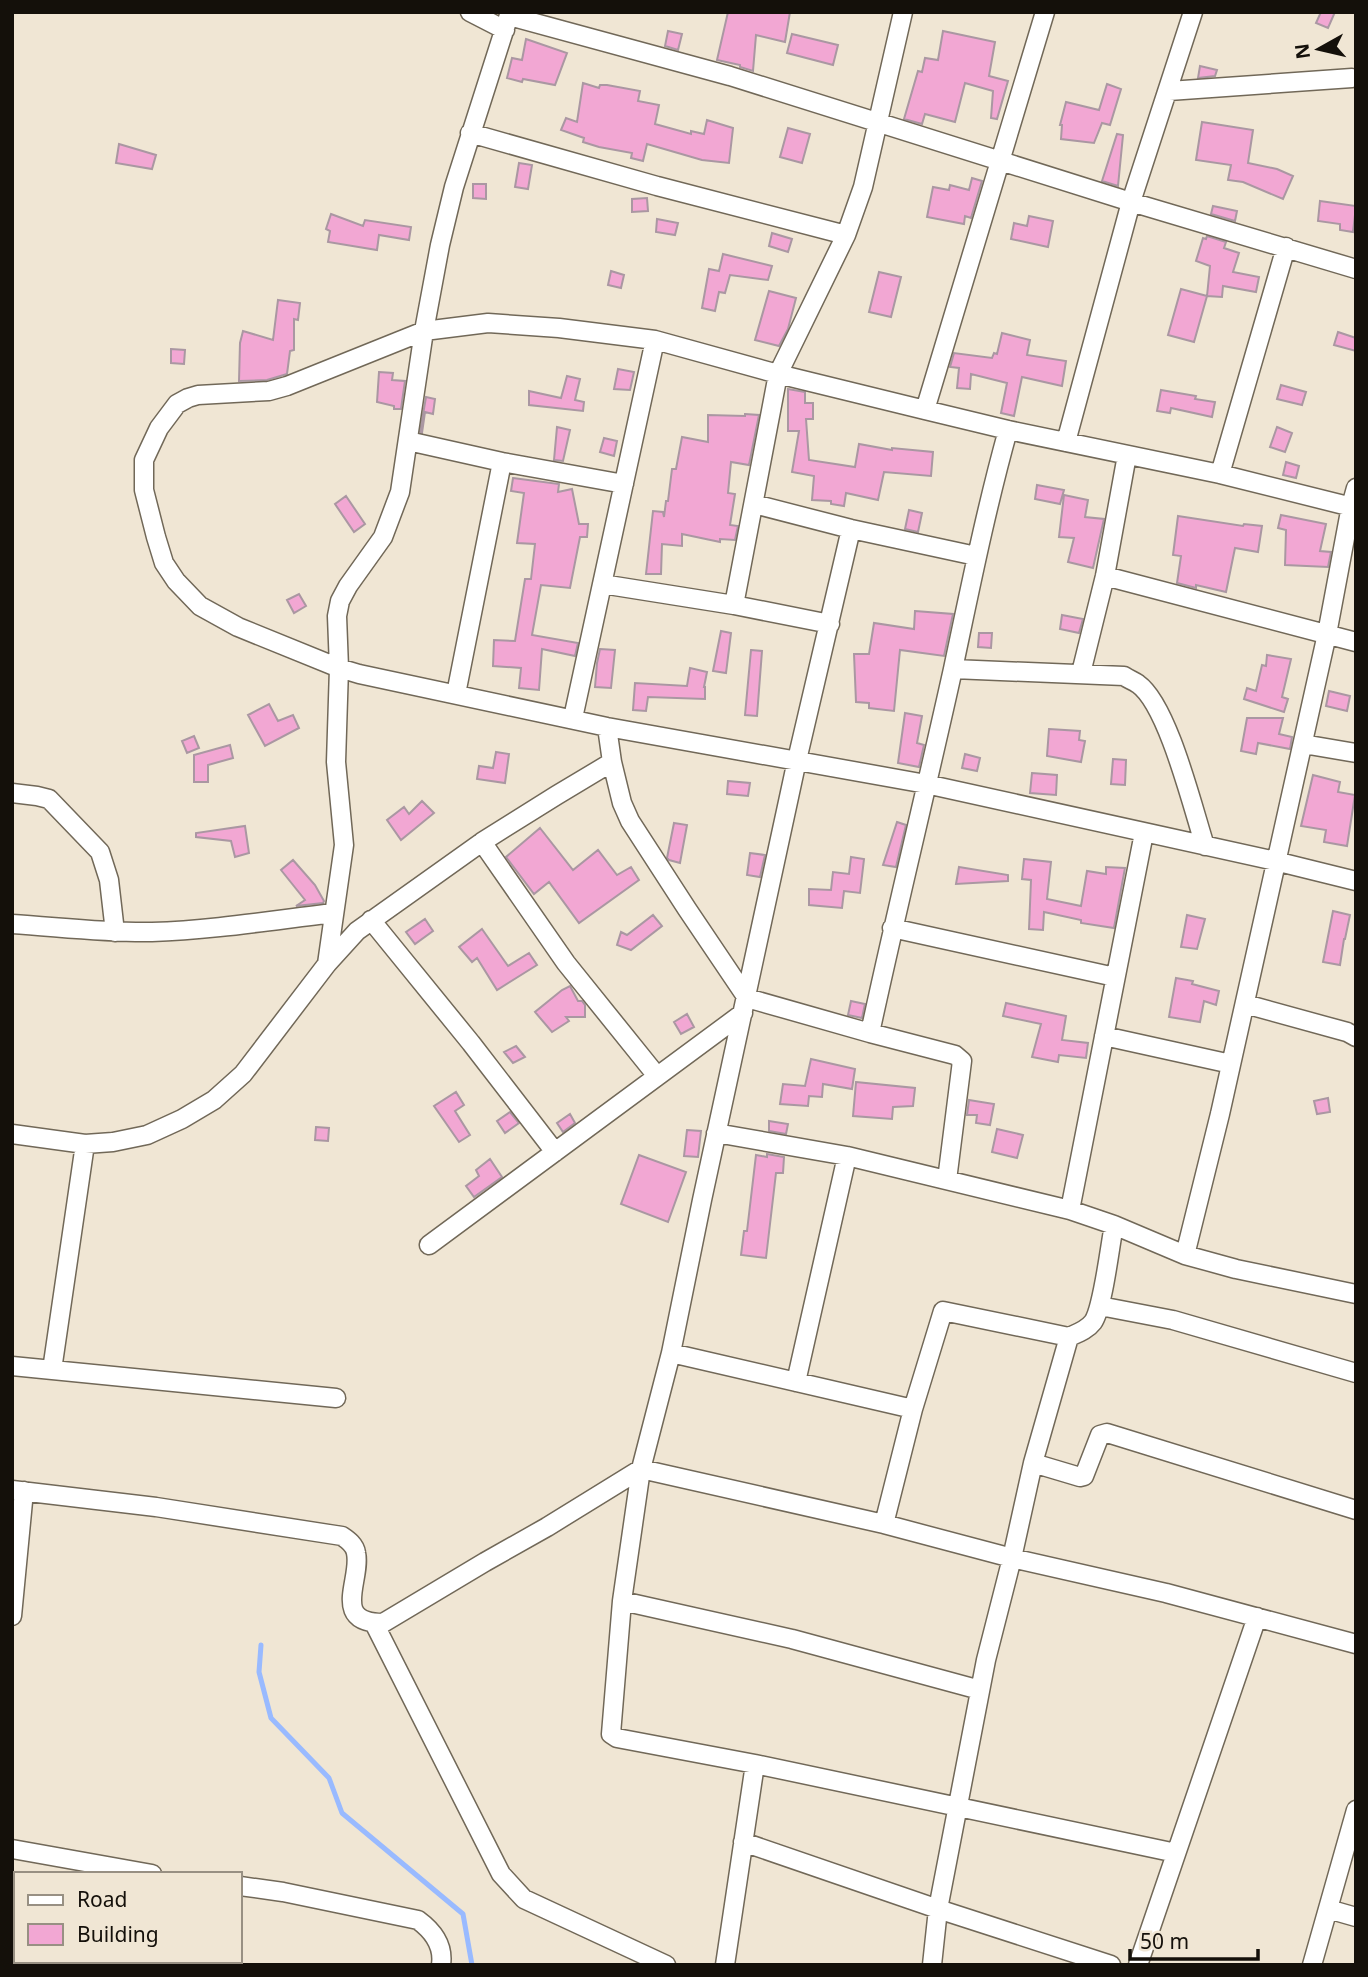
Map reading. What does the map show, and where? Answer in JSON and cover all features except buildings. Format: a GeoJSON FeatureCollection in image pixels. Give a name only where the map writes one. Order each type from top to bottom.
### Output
{"type":"FeatureCollection","features":[{"type":"Feature","properties":{"kind":"street"},"geometry":{"type":"LineString","coordinates":[[470,12],[508,19],[730,76],[1131,202],[1356,269]]}},
{"type":"Feature","properties":{"kind":"street"},"geometry":{"type":"LineString","coordinates":[[734,606],[778,374],[846,235],[863,187],[903,12]]}},
{"type":"Feature","properties":{"kind":"street"},"geometry":{"type":"LineString","coordinates":[[925,410],[1045,12]]}},
{"type":"Feature","properties":{"kind":"street"},"geometry":{"type":"LineString","coordinates":[[1066,442],[1131,202],[1193,12]]}},
{"type":"Feature","properties":{"kind":"street"},"geometry":{"type":"LineString","coordinates":[[327,964],[344,845],[336,762],[339,668],[337,616],[340,601],[348,586],[383,537],[400,492],[440,245],[470,133],[508,19]]}},
{"type":"Feature","properties":{"kind":"street"},"geometry":{"type":"LineString","coordinates":[[1169,90],[1354,75]]}},
{"type":"Feature","properties":{"kind":"street"},"geometry":{"type":"LineString","coordinates":[[470,133],[657,186],[846,235]]}},
{"type":"Feature","properties":{"kind":"street"},"geometry":{"type":"LineString","coordinates":[[1220,474],[1286,247]]}},
{"type":"Feature","properties":{"kind":"street"},"geometry":{"type":"LineString","coordinates":[[1353,507],[1220,474],[1008,430],[778,374],[655,340],[559,328],[488,323],[424,331],[269,391],[198,395],[188,398],[177,404],[159,428],[144,460],[144,490],[156,537],[164,563],[176,581],[200,606],[238,627],[339,668],[607,727],[926,784],[1356,881]]}},
{"type":"Feature","properties":{"kind":"street"},"geometry":{"type":"LineString","coordinates":[[573,718],[655,340]]}},
{"type":"Feature","properties":{"kind":"street"},"geometry":{"type":"LineString","coordinates":[[870,1033],[976,556],[1008,430]]}},
{"type":"Feature","properties":{"kind":"street"},"geometry":{"type":"LineString","coordinates":[[408,441],[502,462],[624,484]]}},
{"type":"Feature","properties":{"kind":"street"},"geometry":{"type":"LineString","coordinates":[[1081,673],[1105,576],[1127,455]]}},
{"type":"Feature","properties":{"kind":"street"},"geometry":{"type":"LineString","coordinates":[[456,694],[502,462]]}},
{"type":"Feature","properties":{"kind":"street"},"geometry":{"type":"LineString","coordinates":[[1185,1255],[1303,744],[1356,488]]}},
{"type":"Feature","properties":{"kind":"street"},"geometry":{"type":"LineString","coordinates":[[754,505],[976,556]]}},
{"type":"Feature","properties":{"kind":"street"},"geometry":{"type":"LineString","coordinates":[[851,529],[797,760],[671,1353],[641,1469],[622,1601],[611,1734],[617,1738],[755,1764],[1176,1853]]}},
{"type":"Feature","properties":{"kind":"street"},"geometry":{"type":"LineString","coordinates":[[1105,576],[1356,642]]}},
{"type":"Feature","properties":{"kind":"street"},"geometry":{"type":"LineString","coordinates":[[602,584],[830,624]]}},
{"type":"Feature","properties":{"kind":"street"},"geometry":{"type":"LineString","coordinates":[[953,669],[1124,676],[1139,684],[1152,700],[1170,735],[1205,846]]}},
{"type":"Feature","properties":{"kind":"street"},"geometry":{"type":"LineString","coordinates":[[607,727],[622,803],[630,821],[745,1005],[870,1033],[954,1055],[962,1060],[947,1180]]}},
{"type":"Feature","properties":{"kind":"street"},"geometry":{"type":"LineString","coordinates":[[1303,744],[1356,753]]}},
{"type":"Feature","properties":{"kind":"street"},"geometry":{"type":"LineString","coordinates":[[12,1134],[85,1144],[113,1142],[147,1135],[214,1100],[243,1073],[342,946],[371,920],[482,842],[612,762]]}},
{"type":"Feature","properties":{"kind":"street"},"geometry":{"type":"LineString","coordinates":[[12,793],[49,799],[100,852],[108,880],[115,932]]}},
{"type":"Feature","properties":{"kind":"street"},"geometry":{"type":"LineString","coordinates":[[1070,1210],[1143,833]]}},
{"type":"Feature","properties":{"kind":"street"},"geometry":{"type":"LineString","coordinates":[[482,842],[566,963],[657,1076]]}},
{"type":"Feature","properties":{"kind":"street"},"geometry":{"type":"LineString","coordinates":[[12,924],[115,932],[188,930],[334,913]]}},
{"type":"Feature","properties":{"kind":"street"},"geometry":{"type":"LineString","coordinates":[[371,920],[555,1152]]}},
{"type":"Feature","properties":{"kind":"street"},"geometry":{"type":"LineString","coordinates":[[892,928],[1115,977]]}},
{"type":"Feature","properties":{"kind":"street"},"geometry":{"type":"LineString","coordinates":[[1245,1004],[1347,1032],[1356,1037]]}},
{"type":"Feature","properties":{"kind":"street"},"geometry":{"type":"LineString","coordinates":[[429,1245],[657,1076],[745,1005]]}},
{"type":"Feature","properties":{"kind":"street"},"geometry":{"type":"LineString","coordinates":[[1104,1036],[1231,1064]]}},
{"type":"Feature","properties":{"kind":"street"},"geometry":{"type":"LineString","coordinates":[[716,1133],[847,1156],[1070,1210],[1185,1255],[1236,1269],[1356,1294]]}},
{"type":"Feature","properties":{"kind":"street"},"geometry":{"type":"LineString","coordinates":[[52,1370],[85,1144]]}},
{"type":"Feature","properties":{"kind":"street"},"geometry":{"type":"LineString","coordinates":[[796,1382],[847,1156]]}},
{"type":"Feature","properties":{"kind":"street"},"geometry":{"type":"LineString","coordinates":[[884,1524],[912,1409],[944,1310],[1069,1337],[1095,1319],[1100,1306],[1114,1225]]}},
{"type":"Feature","properties":{"kind":"street"},"geometry":{"type":"LineString","coordinates":[[1100,1306],[1185,1323],[1356,1373]]}},
{"type":"Feature","properties":{"kind":"street"},"geometry":{"type":"LineString","coordinates":[[932,1965],[938,1909],[986,1660],[1033,1463],[1069,1337]]}},
{"type":"Feature","properties":{"kind":"street"},"geometry":{"type":"LineString","coordinates":[[671,1353],[912,1409]]}},
{"type":"Feature","properties":{"kind":"street"},"geometry":{"type":"LineString","coordinates":[[12,1366],[336,1398]]}},
{"type":"Feature","properties":{"kind":"street"},"geometry":{"type":"LineString","coordinates":[[1033,1463],[1084,1476],[1100,1435],[1107,1433],[1356,1510]]}},
{"type":"Feature","properties":{"kind":"street"},"geometry":{"type":"LineString","coordinates":[[12,1616],[18,1490],[156,1507],[342,1536],[357,1555],[351,1600],[354,1609],[360,1617],[374,1623],[383,1623],[641,1469],[884,1524],[1356,1644]]}},
{"type":"Feature","properties":{"kind":"street"},"geometry":{"type":"LineString","coordinates":[[622,1601],[792,1639],[980,1690]]}},
{"type":"Feature","properties":{"kind":"street"},"geometry":{"type":"LineString","coordinates":[[1138,1965],[1256,1617]]}},
{"type":"Feature","properties":{"kind":"street"},"geometry":{"type":"LineString","coordinates":[[374,1623],[501,1874],[510,1885],[524,1899],[666,1965]]}},
{"type":"Feature","properties":{"kind":"street"},"geometry":{"type":"LineString","coordinates":[[724,1965],[755,1764]]}},
{"type":"Feature","properties":{"kind":"street"},"geometry":{"type":"LineString","coordinates":[[1312,1965],[1356,1810]]}},
{"type":"Feature","properties":{"kind":"street"},"geometry":{"type":"LineString","coordinates":[[743,1842],[1111,1965]]}},
{"type":"Feature","properties":{"kind":"street"},"geometry":{"type":"LineString","coordinates":[[12,1849],[141,1872]]}},
{"type":"Feature","properties":{"kind":"street"},"geometry":{"type":"LineString","coordinates":[[242,1886],[418,1920],[430,1929],[438,1941],[443,1955],[441,1965]]}},
{"type":"Feature","properties":{"kind":"street"},"geometry":{"type":"LineString","coordinates":[[1328,1909],[1356,1917]]}},
{"type":"Feature","properties":{"kind":"waterway"},"geometry":{"type":"LineString","coordinates":[[261,1645],[259,1672],[271,1718],[329,1778],[342,1813],[463,1914],[472,1965]]}}]}
